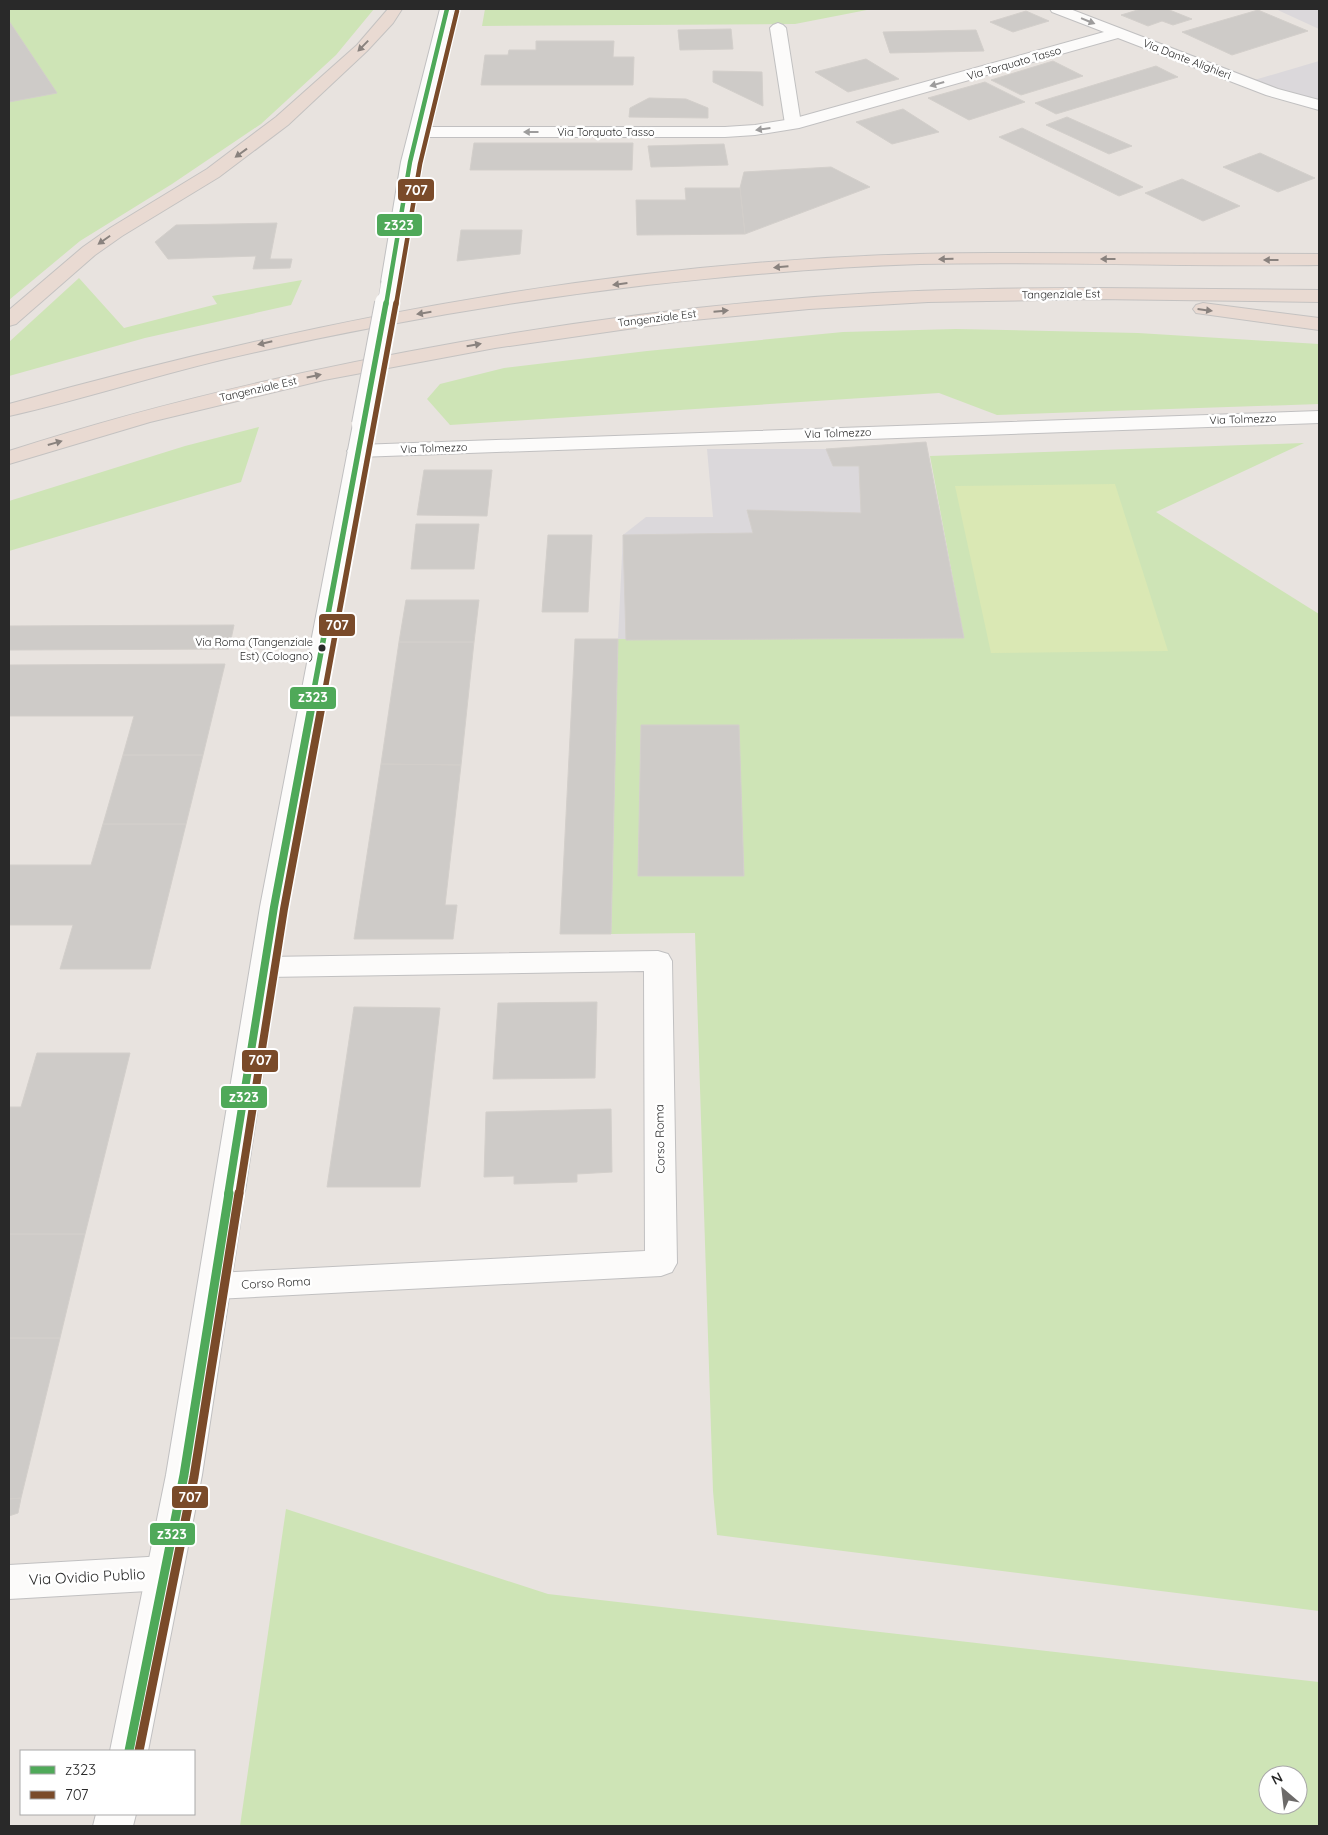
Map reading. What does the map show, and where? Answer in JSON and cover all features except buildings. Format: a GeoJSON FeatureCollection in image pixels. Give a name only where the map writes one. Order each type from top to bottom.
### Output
{"type":"FeatureCollection","features":[{"type":"Feature","properties":{"kind":"highway"},"geometry":{"type":"LineString","coordinates":[[9,320],[89,250],[213,174],[282,121],[362,48],[388,20],[395,9]]}},
{"type":"Feature","properties":{"kind":"highway"},"geometry":{"type":"LineString","coordinates":[[9,410],[193,360],[319,332],[506,300],[657,280],[776,268],[905,260],[1319,260]]}},
{"type":"Feature","properties":{"kind":"highway"},"geometry":{"type":"LineString","coordinates":[[1070,293],[1319,324]]}},
{"type":"Feature","properties":{"kind":"highway","name":"Tangenziale Est"},"geometry":{"type":"LineString","coordinates":[[9,458],[137,420],[270,386],[434,352],[523,337],[674,316],[876,299],[1070,293],[1319,296]]}},
{"type":"Feature","properties":{"kind":"street"},"geometry":{"type":"LineString","coordinates":[[128,1750],[184,1476],[276,898],[390,282],[410,162],[447,9]]}},
{"type":"Feature","properties":{"kind":"street","name":"Via Dante Alighieri"},"geometry":{"type":"LineString","coordinates":[[1056,9],[1272,92],[1319,105]]}},
{"type":"Feature","properties":{"kind":"street"},"geometry":{"type":"LineString","coordinates":[[778,28],[794,124]]}},
{"type":"Feature","properties":{"kind":"street","name":"Via Torquato Tasso"},"geometry":{"type":"LineString","coordinates":[[417,132],[725,132],[755,130],[794,124],[1119,33]]}},
{"type":"Feature","properties":{"kind":"street","name":"Via Tolmezzo"},"geometry":{"type":"LineString","coordinates":[[360,437],[1319,417]]}},
{"type":"Feature","properties":{"kind":"street","name":"Corso Roma"},"geometry":{"type":"LineString","coordinates":[[215,1286],[661,1263],[658,961],[266,967]]}},
{"type":"Feature","properties":{"kind":"street","name":"Via Ovidio Publio"},"geometry":{"type":"LineString","coordinates":[[9,1582],[165,1573]]}},
{"type":"Feature","properties":{"kind":"shaded area"},"geometry":{"type":"Polygon","coordinates":[[[1276,9],[1319,9],[1319,29],[1282,12],[1276,9]]]}},
{"type":"Feature","properties":{"kind":"shaded area"},"geometry":{"type":"Polygon","coordinates":[[[1319,61],[1319,103],[1251,81],[1319,61]]]}},
{"type":"Feature","properties":{"kind":"shaded area"},"geometry":{"type":"Polygon","coordinates":[[[926,442],[964,638],[618,639],[623,535],[646,517],[713,517],[707,449],[826,449],[926,442]]]}},
{"type":"Feature","properties":{"kind":"green space"},"geometry":{"type":"Polygon","coordinates":[[[9,9],[374,9],[336,55],[261,124],[172,184],[80,241],[9,300],[9,9]]]}},
{"type":"Feature","properties":{"kind":"green space"},"geometry":{"type":"Polygon","coordinates":[[[485,9],[872,9],[795,24],[482,26],[485,9]]]}},
{"type":"Feature","properties":{"kind":"green space"},"geometry":{"type":"Polygon","coordinates":[[[79,278],[124,328],[217,304],[212,296],[302,280],[291,305],[145,338],[9,376],[9,342],[79,278]]]}},
{"type":"Feature","properties":{"kind":"green space"},"geometry":{"type":"Polygon","coordinates":[[[956,329],[1138,333],[1319,344],[1319,404],[997,415],[939,393],[450,425],[427,399],[440,384],[504,368],[647,351],[843,332],[956,329]]]}},
{"type":"Feature","properties":{"kind":"green space"},"geometry":{"type":"Polygon","coordinates":[[[259,427],[241,482],[9,551],[9,501],[185,446],[259,427]]]}},
{"type":"Feature","properties":{"kind":"green space"},"geometry":{"type":"Polygon","coordinates":[[[1304,443],[1156,512],[1319,614],[1319,1611],[717,1535],[713,1491],[695,933],[611,934],[618,639],[964,638],[930,456],[1304,443]],[[641,725],[638,875],[744,876],[738,725],[641,725]]]}},
{"type":"Feature","properties":{"kind":"green space"},"geometry":{"type":"Polygon","coordinates":[[[1115,484],[1168,651],[991,653],[955,486],[1115,484]]]}},
{"type":"Feature","properties":{"kind":"green space"},"geometry":{"type":"Polygon","coordinates":[[[286,1509],[548,1594],[1319,1682],[1319,1826],[240,1826],[286,1509]]]}},
{"type":"Feature","properties":{"kind":"transit line","name":"z323"},"geometry":{"type":"LineString","coordinates":[[129,1750],[184,1475],[274,907],[390,282],[410,162],[447,9]]}},
{"type":"Feature","properties":{"kind":"transit line","name":"707"},"geometry":{"type":"LineString","coordinates":[[139,1750],[194,1477],[284,909],[400,284],[420,164],[457,11]]}},
{"type":"Feature","properties":{"kind":"place","name":"Via Roma (Tangenziale Est) (Cologno)"},"geometry":{"type":"Point","coordinates":[322,648]}}]}
